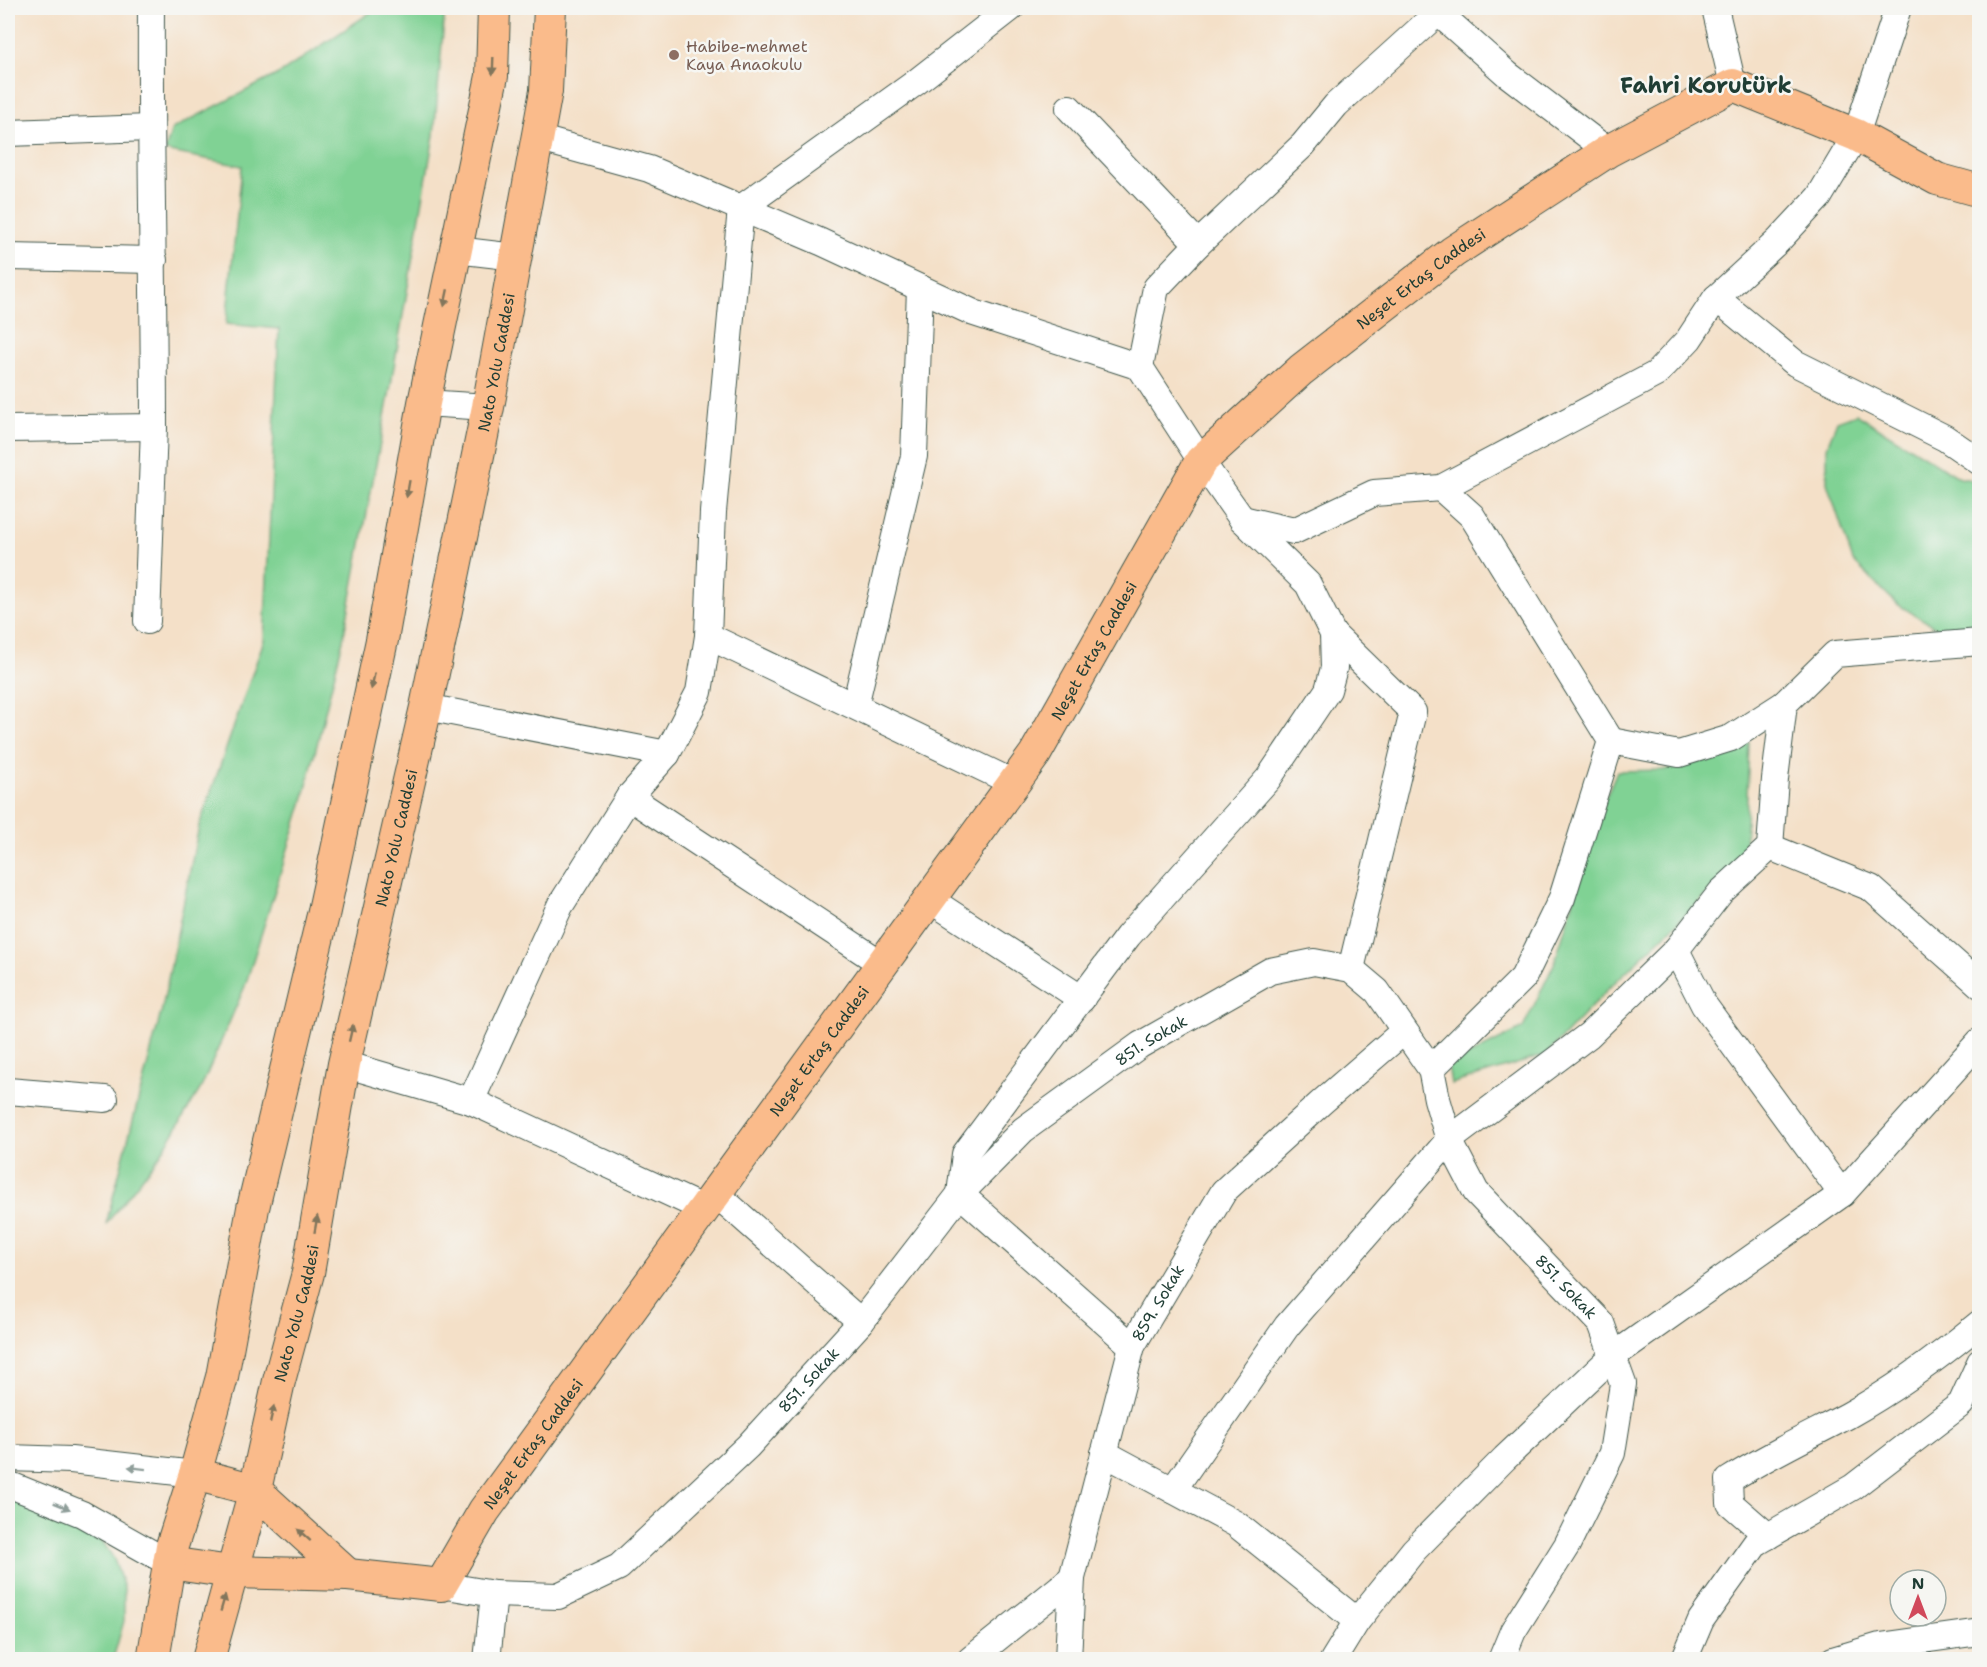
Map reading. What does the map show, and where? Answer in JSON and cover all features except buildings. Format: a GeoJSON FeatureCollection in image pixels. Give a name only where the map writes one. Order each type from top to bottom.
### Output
{"type":"FeatureCollection","features":[{"type":"Feature","properties":{"kind":"main road"},"geometry":{"type":"LineString","coordinates":[[153,1659],[172,1546],[222,1377],[253,1208],[324,911],[375,674],[424,403],[492,76],[494,8]]}},
{"type":"Feature","properties":{"kind":"main road","name":"Nato Yolu Caddesi"},"geometry":{"type":"LineString","coordinates":[[208,1659],[255,1490],[279,1382],[308,1273],[344,1064],[426,707],[488,407],[546,91],[550,8]]}},
{"type":"Feature","properties":{"kind":"main road"},"geometry":{"type":"LineString","coordinates":[[1733,85],[1856,135],[1937,179],[1980,191]]}},
{"type":"Feature","properties":{"kind":"main road","name":"Neşet Ertaş Caddesi"},"geometry":{"type":"LineString","coordinates":[[441,1585],[484,1511],[1035,754],[1200,461],[1301,370],[1453,252],[1608,151],[1733,85]]}},
{"type":"Feature","properties":{"kind":"main road"},"geometry":{"type":"LineString","coordinates":[[195,1474],[255,1490],[348,1575]]}},
{"type":"Feature","properties":{"kind":"main road","name":"851. Sokak"},"geometry":{"type":"LineString","coordinates":[[169,1563],[231,1572],[348,1575],[441,1585]]}},
{"type":"Feature","properties":{"kind":"street"},"geometry":{"type":"LineString","coordinates":[[147,621],[154,427],[154,260],[150,128],[151,8]]}},
{"type":"Feature","properties":{"kind":"street"},"geometry":{"type":"LineString","coordinates":[[471,1101],[560,906],[629,797],[667,754],[699,692],[708,636],[713,512],[741,208],[915,83],[1011,8]]}},
{"type":"Feature","properties":{"kind":"street"},"geometry":{"type":"LineString","coordinates":[[1715,8],[1733,85]]}},
{"type":"Feature","properties":{"kind":"street"},"geometry":{"type":"LineString","coordinates":[[1242,519],[1294,531],[1374,493],[1441,488],[1656,374],[1689,339],[1716,298],[1778,241],[1819,197],[1856,135],[1898,8]]}},
{"type":"Feature","properties":{"kind":"street"},"geometry":{"type":"LineString","coordinates":[[1140,367],[1156,288],[1198,244],[1303,145],[1336,105],[1438,9],[1507,74],[1608,151]]}},
{"type":"Feature","properties":{"kind":"street"},"geometry":{"type":"LineString","coordinates":[[1069,108],[1198,244]]}},
{"type":"Feature","properties":{"kind":"street"},"geometry":{"type":"LineString","coordinates":[[8,134],[150,128]]}},
{"type":"Feature","properties":{"kind":"street"},"geometry":{"type":"LineString","coordinates":[[537,138],[649,169],[821,242],[974,313],[1140,367],[1200,461],[1242,519],[1308,584],[1333,634],[1413,712],[1351,969]]}},
{"type":"Feature","properties":{"kind":"street"},"geometry":{"type":"LineString","coordinates":[[456,250],[516,257]]}},
{"type":"Feature","properties":{"kind":"street"},"geometry":{"type":"LineString","coordinates":[[8,257],[154,260]]}},
{"type":"Feature","properties":{"kind":"street"},"geometry":{"type":"LineString","coordinates":[[855,706],[914,456],[920,288]]}},
{"type":"Feature","properties":{"kind":"street"},"geometry":{"type":"LineString","coordinates":[[1716,298],[1795,363],[1945,438],[1980,462]]}},
{"type":"Feature","properties":{"kind":"street"},"geometry":{"type":"LineString","coordinates":[[424,403],[488,407]]}},
{"type":"Feature","properties":{"kind":"street"},"geometry":{"type":"LineString","coordinates":[[8,429],[154,427]]}},
{"type":"Feature","properties":{"kind":"street"},"geometry":{"type":"LineString","coordinates":[[1441,488],[1472,516],[1611,741],[1679,754],[1731,738],[1784,704],[1835,654],[1980,642]]}},
{"type":"Feature","properties":{"kind":"street"},"geometry":{"type":"LineString","coordinates":[[1132,1346],[960,1194],[965,1154],[1128,936],[1268,779],[1328,690],[1334,668],[1333,634]]}},
{"type":"Feature","properties":{"kind":"street"},"geometry":{"type":"LineString","coordinates":[[708,636],[1014,783]]}},
{"type":"Feature","properties":{"kind":"street"},"geometry":{"type":"LineString","coordinates":[[1173,1490],[1287,1326],[1449,1140],[1589,1035],[1676,950],[1721,892],[1770,848],[1784,704]]}},
{"type":"Feature","properties":{"kind":"street"},"geometry":{"type":"LineString","coordinates":[[426,707],[667,754]]}},
{"type":"Feature","properties":{"kind":"street"},"geometry":{"type":"LineString","coordinates":[[1431,1069],[1522,978],[1562,898],[1611,741]]}},
{"type":"Feature","properties":{"kind":"street"},"geometry":{"type":"LineString","coordinates":[[629,797],[882,964]]}},
{"type":"Feature","properties":{"kind":"street"},"geometry":{"type":"LineString","coordinates":[[1770,848],[1871,888],[1980,985]]}},
{"type":"Feature","properties":{"kind":"street"},"geometry":{"type":"LineString","coordinates":[[929,900],[1082,999]]}},
{"type":"Feature","properties":{"kind":"street"},"geometry":{"type":"LineString","coordinates":[[1676,950],[1704,1005],[1842,1194]]}},
{"type":"Feature","properties":{"kind":"street","name":"851. Sokak"},"geometry":{"type":"LineString","coordinates":[[441,1585],[494,1594],[558,1596],[620,1567],[748,1446],[888,1291],[960,1194],[1023,1130],[1140,1045],[1270,971],[1314,962],[1351,969],[1377,991],[1431,1069],[1437,1100],[1449,1140],[1476,1192],[1601,1323],[1623,1384],[1612,1453],[1567,1545],[1513,1631],[1501,1659]]}},
{"type":"Feature","properties":{"kind":"street","name":"859. Sokak"},"geometry":{"type":"LineString","coordinates":[[1068,1659],[1072,1578],[1132,1346],[1224,1191],[1404,1030]]}},
{"type":"Feature","properties":{"kind":"street"},"geometry":{"type":"LineString","coordinates":[[1333,1659],[1357,1621],[1414,1550],[1504,1458],[1613,1356],[1842,1194],[1980,1041]]}},
{"type":"Feature","properties":{"kind":"street"},"geometry":{"type":"LineString","coordinates":[[344,1064],[471,1101],[710,1201],[861,1322]]}},
{"type":"Feature","properties":{"kind":"street"},"geometry":{"type":"LineString","coordinates":[[8,1090],[105,1099]]}},
{"type":"Feature","properties":{"kind":"street"},"geometry":{"type":"LineString","coordinates":[[1767,1536],[1727,1510],[1730,1503],[1729,1480],[1765,1458],[1849,1414],[1940,1356],[1980,1323]]}},
{"type":"Feature","properties":{"kind":"street"},"geometry":{"type":"LineString","coordinates":[[1684,1659],[1701,1620],[1756,1543],[1853,1487],[1961,1404],[1980,1362]]}},
{"type":"Feature","properties":{"kind":"street"},"geometry":{"type":"LineString","coordinates":[[1104,1453],[1236,1524],[1357,1621]]}},
{"type":"Feature","properties":{"kind":"street"},"geometry":{"type":"LineString","coordinates":[[8,1458],[71,1460],[195,1474]]}},
{"type":"Feature","properties":{"kind":"street"},"geometry":{"type":"LineString","coordinates":[[8,1484],[82,1514],[169,1563]]}},
{"type":"Feature","properties":{"kind":"street"},"geometry":{"type":"LineString","coordinates":[[970,1659],[1072,1578]]}},
{"type":"Feature","properties":{"kind":"street"},"geometry":{"type":"LineString","coordinates":[[487,1659],[494,1594]]}},
{"type":"Feature","properties":{"kind":"street"},"geometry":{"type":"LineString","coordinates":[[1833,1659],[1880,1646],[1980,1632]]}},
{"type":"Feature","properties":{"kind":"green space"},"geometry":{"type":"Polygon","coordinates":[[[377,8],[445,8],[434,135],[390,390],[343,640],[303,801],[245,986],[201,1088],[160,1155],[106,1224],[162,1009],[199,826],[264,640],[279,329],[226,324],[242,166],[165,151],[172,129],[282,72],[377,8]]]}},
{"type":"Feature","properties":{"kind":"green space"},"geometry":{"type":"Polygon","coordinates":[[[1856,414],[1960,478],[1979,481],[1979,629],[1945,633],[1897,604],[1853,561],[1827,483],[1827,447],[1837,421],[1856,414]]]}},
{"type":"Feature","properties":{"kind":"green space"},"geometry":{"type":"Polygon","coordinates":[[[1749,742],[1745,853],[1724,878],[1609,988],[1546,1055],[1451,1084],[1448,1066],[1523,1028],[1554,964],[1605,799],[1617,771],[1663,770],[1715,758],[1749,742]]]}},
{"type":"Feature","properties":{"kind":"green space"},"geometry":{"type":"Polygon","coordinates":[[[8,1497],[92,1529],[105,1545],[114,1559],[124,1588],[124,1621],[113,1659],[8,1660],[8,1497]]]}},
{"type":"Feature","properties":{"kind":"place","name":"Habibe-mehmet Kaya Anaokulu"},"geometry":{"type":"Point","coordinates":[674,55]}},
{"type":"Feature","properties":{"kind":"district","name":"Fahri Korutürk"},"geometry":{"type":"Point","coordinates":[1706,85]}}]}
